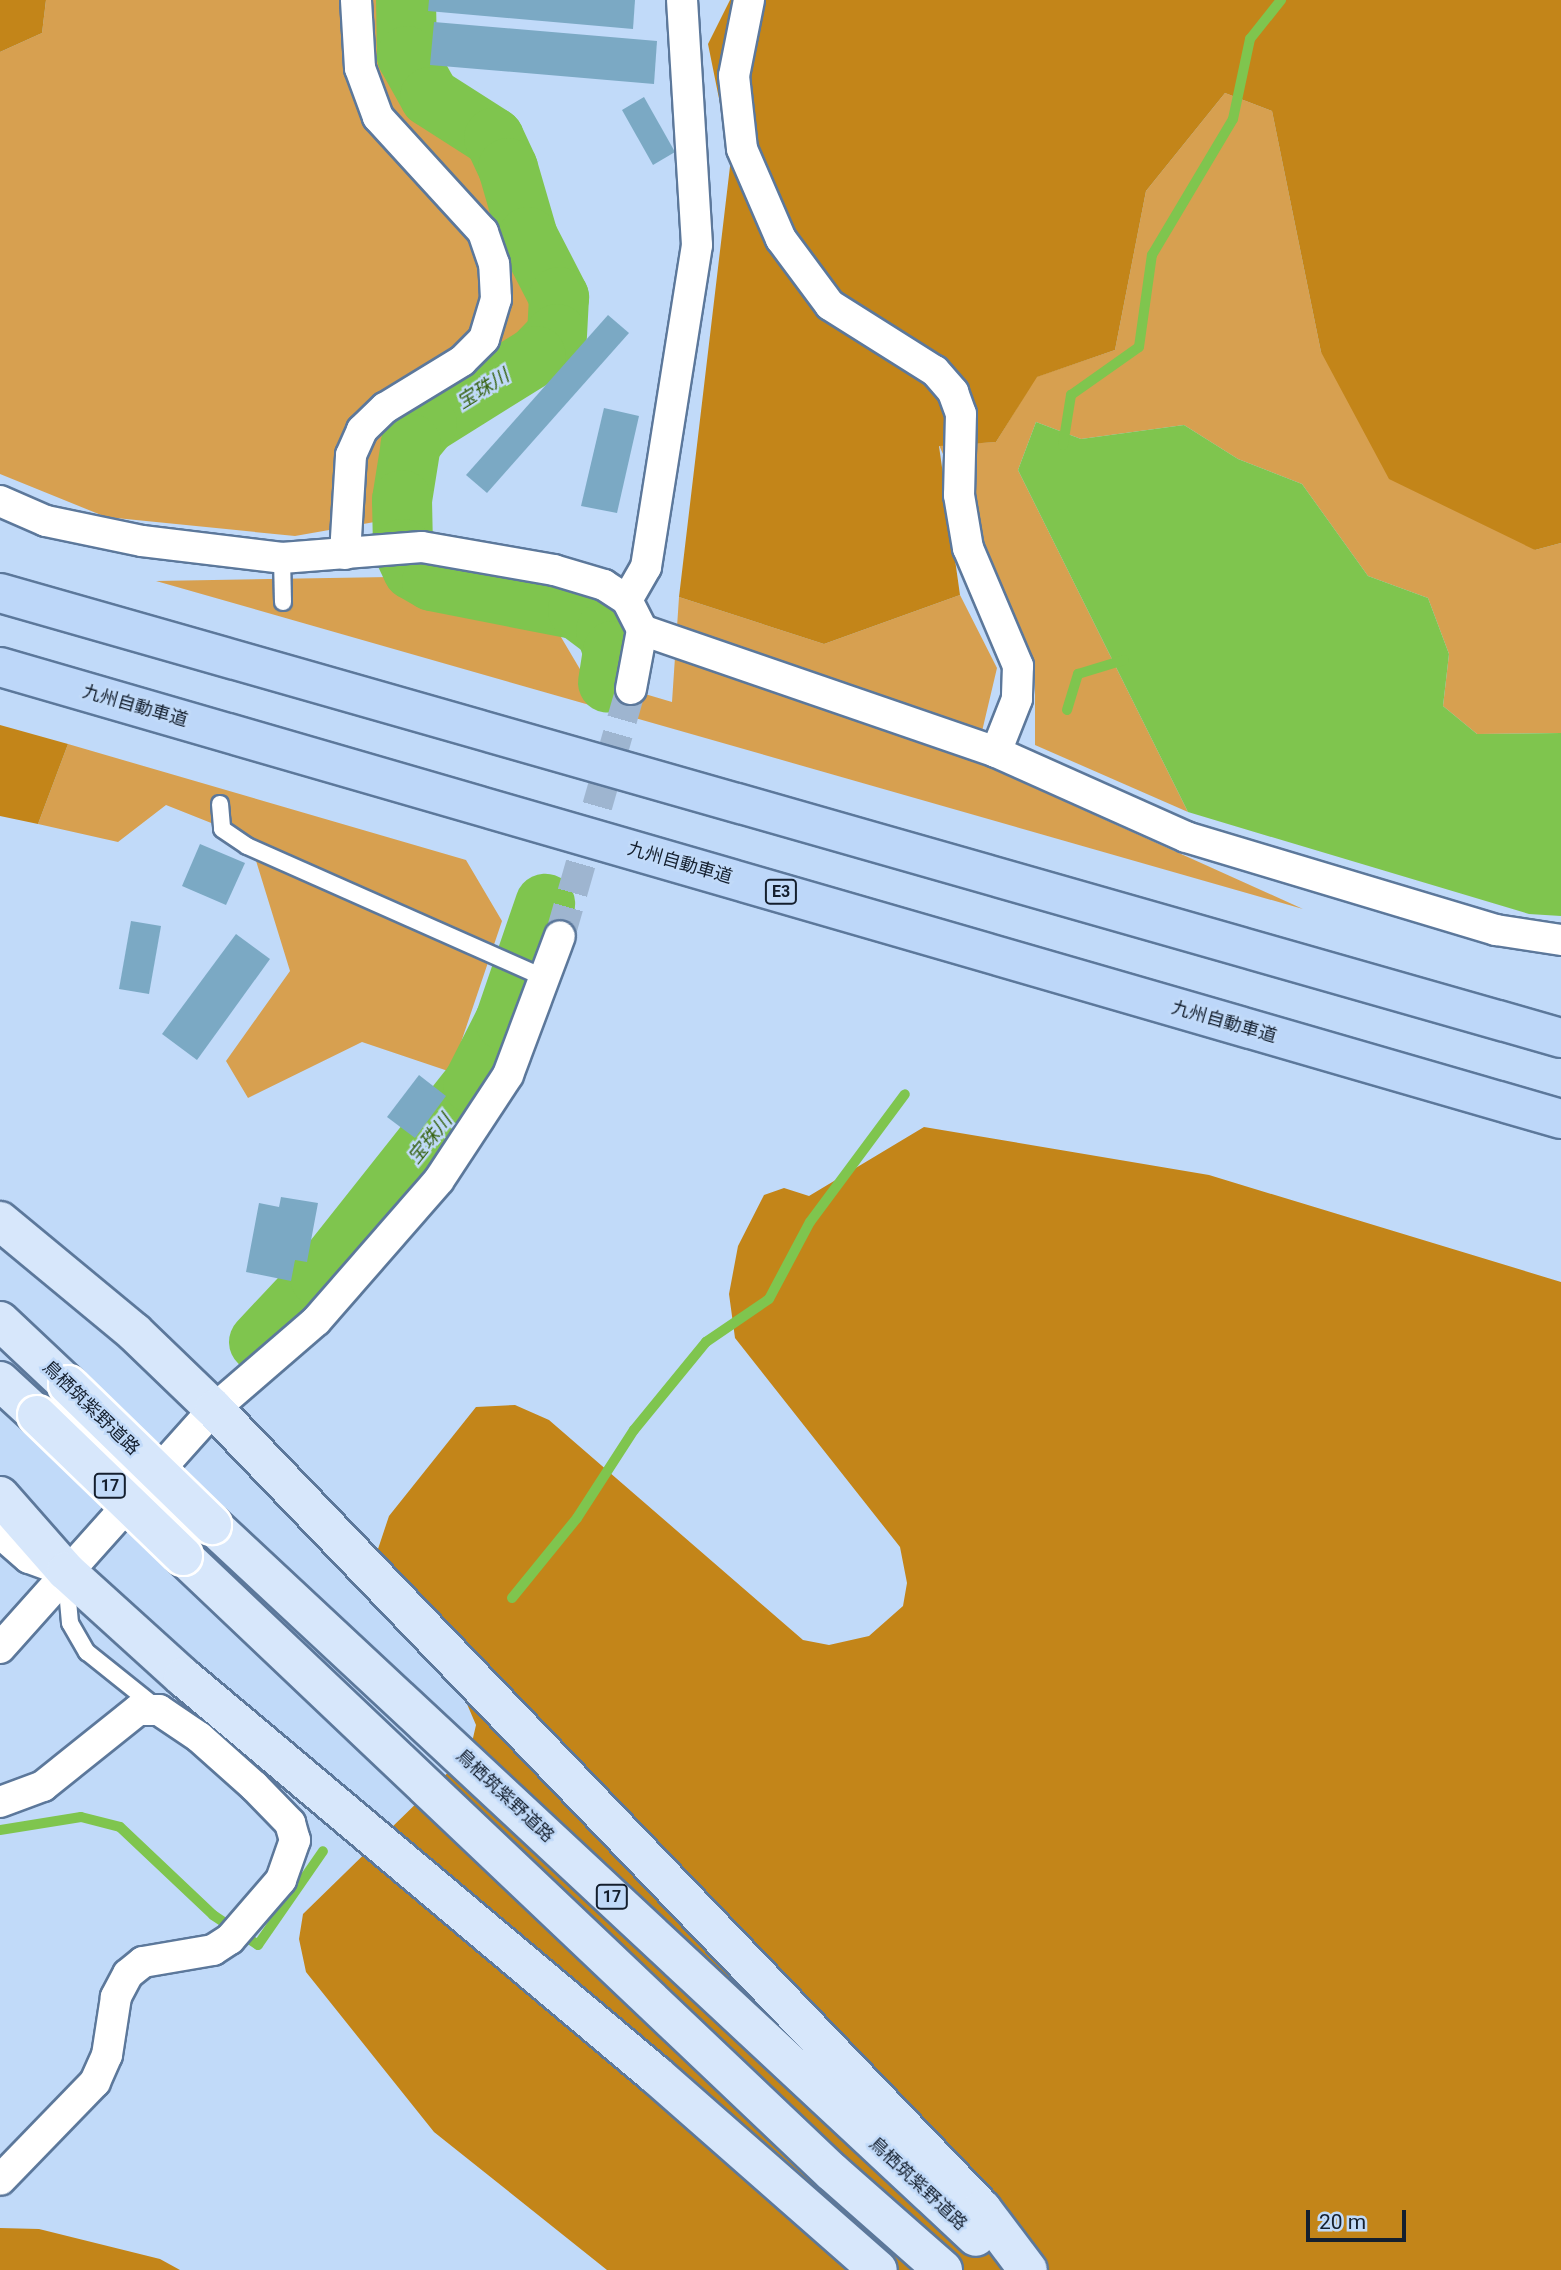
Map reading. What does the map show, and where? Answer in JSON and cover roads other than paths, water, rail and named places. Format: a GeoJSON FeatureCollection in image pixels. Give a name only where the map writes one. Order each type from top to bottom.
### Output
{"type":"FeatureCollection","features":[{"type":"Feature","properties":{"kind":"highway"},"geometry":{"type":"LineString","coordinates":[[0,593],[1561,1038]]}},
{"type":"Feature","properties":{"kind":"highway","name":"九州自動車道"},"geometry":{"type":"LineString","coordinates":[[0,667],[1561,1119]]}},
{"type":"Feature","properties":{"kind":"main road"},"geometry":{"type":"LineString","coordinates":[[0,1221],[134,1332],[214,1409],[982,2209],[1028,2270]]}},
{"type":"Feature","properties":{"kind":"main road","name":"鳥栖筑紫野道路"},"geometry":{"type":"LineString","coordinates":[[0,1321],[212,1525],[1011,2270]]}},
{"type":"Feature","properties":{"kind":"main road","name":"17"},"geometry":{"type":"LineString","coordinates":[[0,1381],[822,2162],[943,2270]]}},
{"type":"Feature","properties":{"kind":"main road"},"geometry":{"type":"LineString","coordinates":[[0,1496],[66,1571],[183,1677],[656,2075],[878,2270]]}},
{"type":"Feature","properties":{"kind":"street"},"geometry":{"type":"LineString","coordinates":[[345,554],[351,455],[362,430],[384,408],[462,361],[484,338],[496,299],[494,264],[483,232],[378,117],[360,68],[356,0]]}},
{"type":"Feature","properties":{"kind":"street"},"geometry":{"type":"LineString","coordinates":[[627,600],[646,567],[697,245],[682,0]]}},
{"type":"Feature","properties":{"kind":"street"},"geometry":{"type":"LineString","coordinates":[[749,0],[734,76],[742,149],[781,239],[831,305],[935,371],[953,392],[961,414],[959,495],[968,548],[1018,666],[1017,699],[996,752]]}},
{"type":"Feature","properties":{"kind":"street"},"geometry":{"type":"LineString","coordinates":[[0,501],[46,521],[142,541],[282,558],[345,554],[382,547],[422,547],[554,570],[604,585],[627,600],[642,631],[631,688]]}},
{"type":"Feature","properties":{"kind":"street"},"geometry":{"type":"LineString","coordinates":[[642,631],[996,752],[1186,837],[1496,930],[1561,940]]}},
{"type":"Feature","properties":{"kind":"street"},"geometry":{"type":"LineString","coordinates":[[0,1648],[66,1571],[214,1409],[316,1321],[439,1180],[508,1075],[542,977],[560,936]]}},
{"type":"Feature","properties":{"kind":"street"},"geometry":{"type":"LineString","coordinates":[[0,1533],[29,1558],[66,1571]]}},
{"type":"Feature","properties":{"kind":"street"},"geometry":{"type":"LineString","coordinates":[[0,1802],[43,1786],[138,1710],[159,1710],[199,1737],[290,1823],[295,1840],[293,1857],[281,1880],[237,1933],[213,1950],[144,1962],[128,1973],[116,1997],[107,2055],[95,2082],[0,2180]]}},
{"type":"Feature","properties":{"kind":"lane"},"geometry":{"type":"LineString","coordinates":[[282,558],[283,602]]}},
{"type":"Feature","properties":{"kind":"lane"},"geometry":{"type":"LineString","coordinates":[[220,804],[222,829],[247,846],[505,964],[542,977]]}},
{"type":"Feature","properties":{"kind":"lane"},"geometry":{"type":"LineString","coordinates":[[66,1571],[70,1623],[87,1652],[159,1710]]}},
{"type":"Feature","properties":{"kind":"waterway","name":"宝珠川"},"geometry":{"type":"LineString","coordinates":[[406,0],[407,56],[430,97],[494,138],[508,168],[528,237],[559,297],[557,334],[536,356],[427,424],[411,444],[402,500],[403,549],[413,570],[432,581],[578,610],[606,631],[613,651],[608,683]]}},
{"type":"Feature","properties":{"kind":"waterway"},"geometry":{"type":"LineString","coordinates":[[1063,445],[1071,395],[1139,347],[1152,255],[1233,119],[1250,39],[1281,0]]}},
{"type":"Feature","properties":{"kind":"waterway"},"geometry":{"type":"LineString","coordinates":[[1067,710],[1078,674],[1124,660]]}},
{"type":"Feature","properties":{"kind":"waterway","name":"宝珠川"},"geometry":{"type":"LineString","coordinates":[[259,1342],[320,1277],[473,1084],[505,1021],[545,904]]}},
{"type":"Feature","properties":{"kind":"waterway"},"geometry":{"type":"LineString","coordinates":[[512,1598],[577,1518],[634,1430],[706,1342],[769,1299],[810,1222],[905,1094]]}},
{"type":"Feature","properties":{"kind":"waterway"},"geometry":{"type":"LineString","coordinates":[[0,1830],[81,1817],[120,1827],[213,1915],[258,1945],[323,1851]]}},
{"type":"Feature","properties":{"kind":"tunnel"},"geometry":{"type":"LineString","coordinates":[[560,936],[631,689]]}}]}
